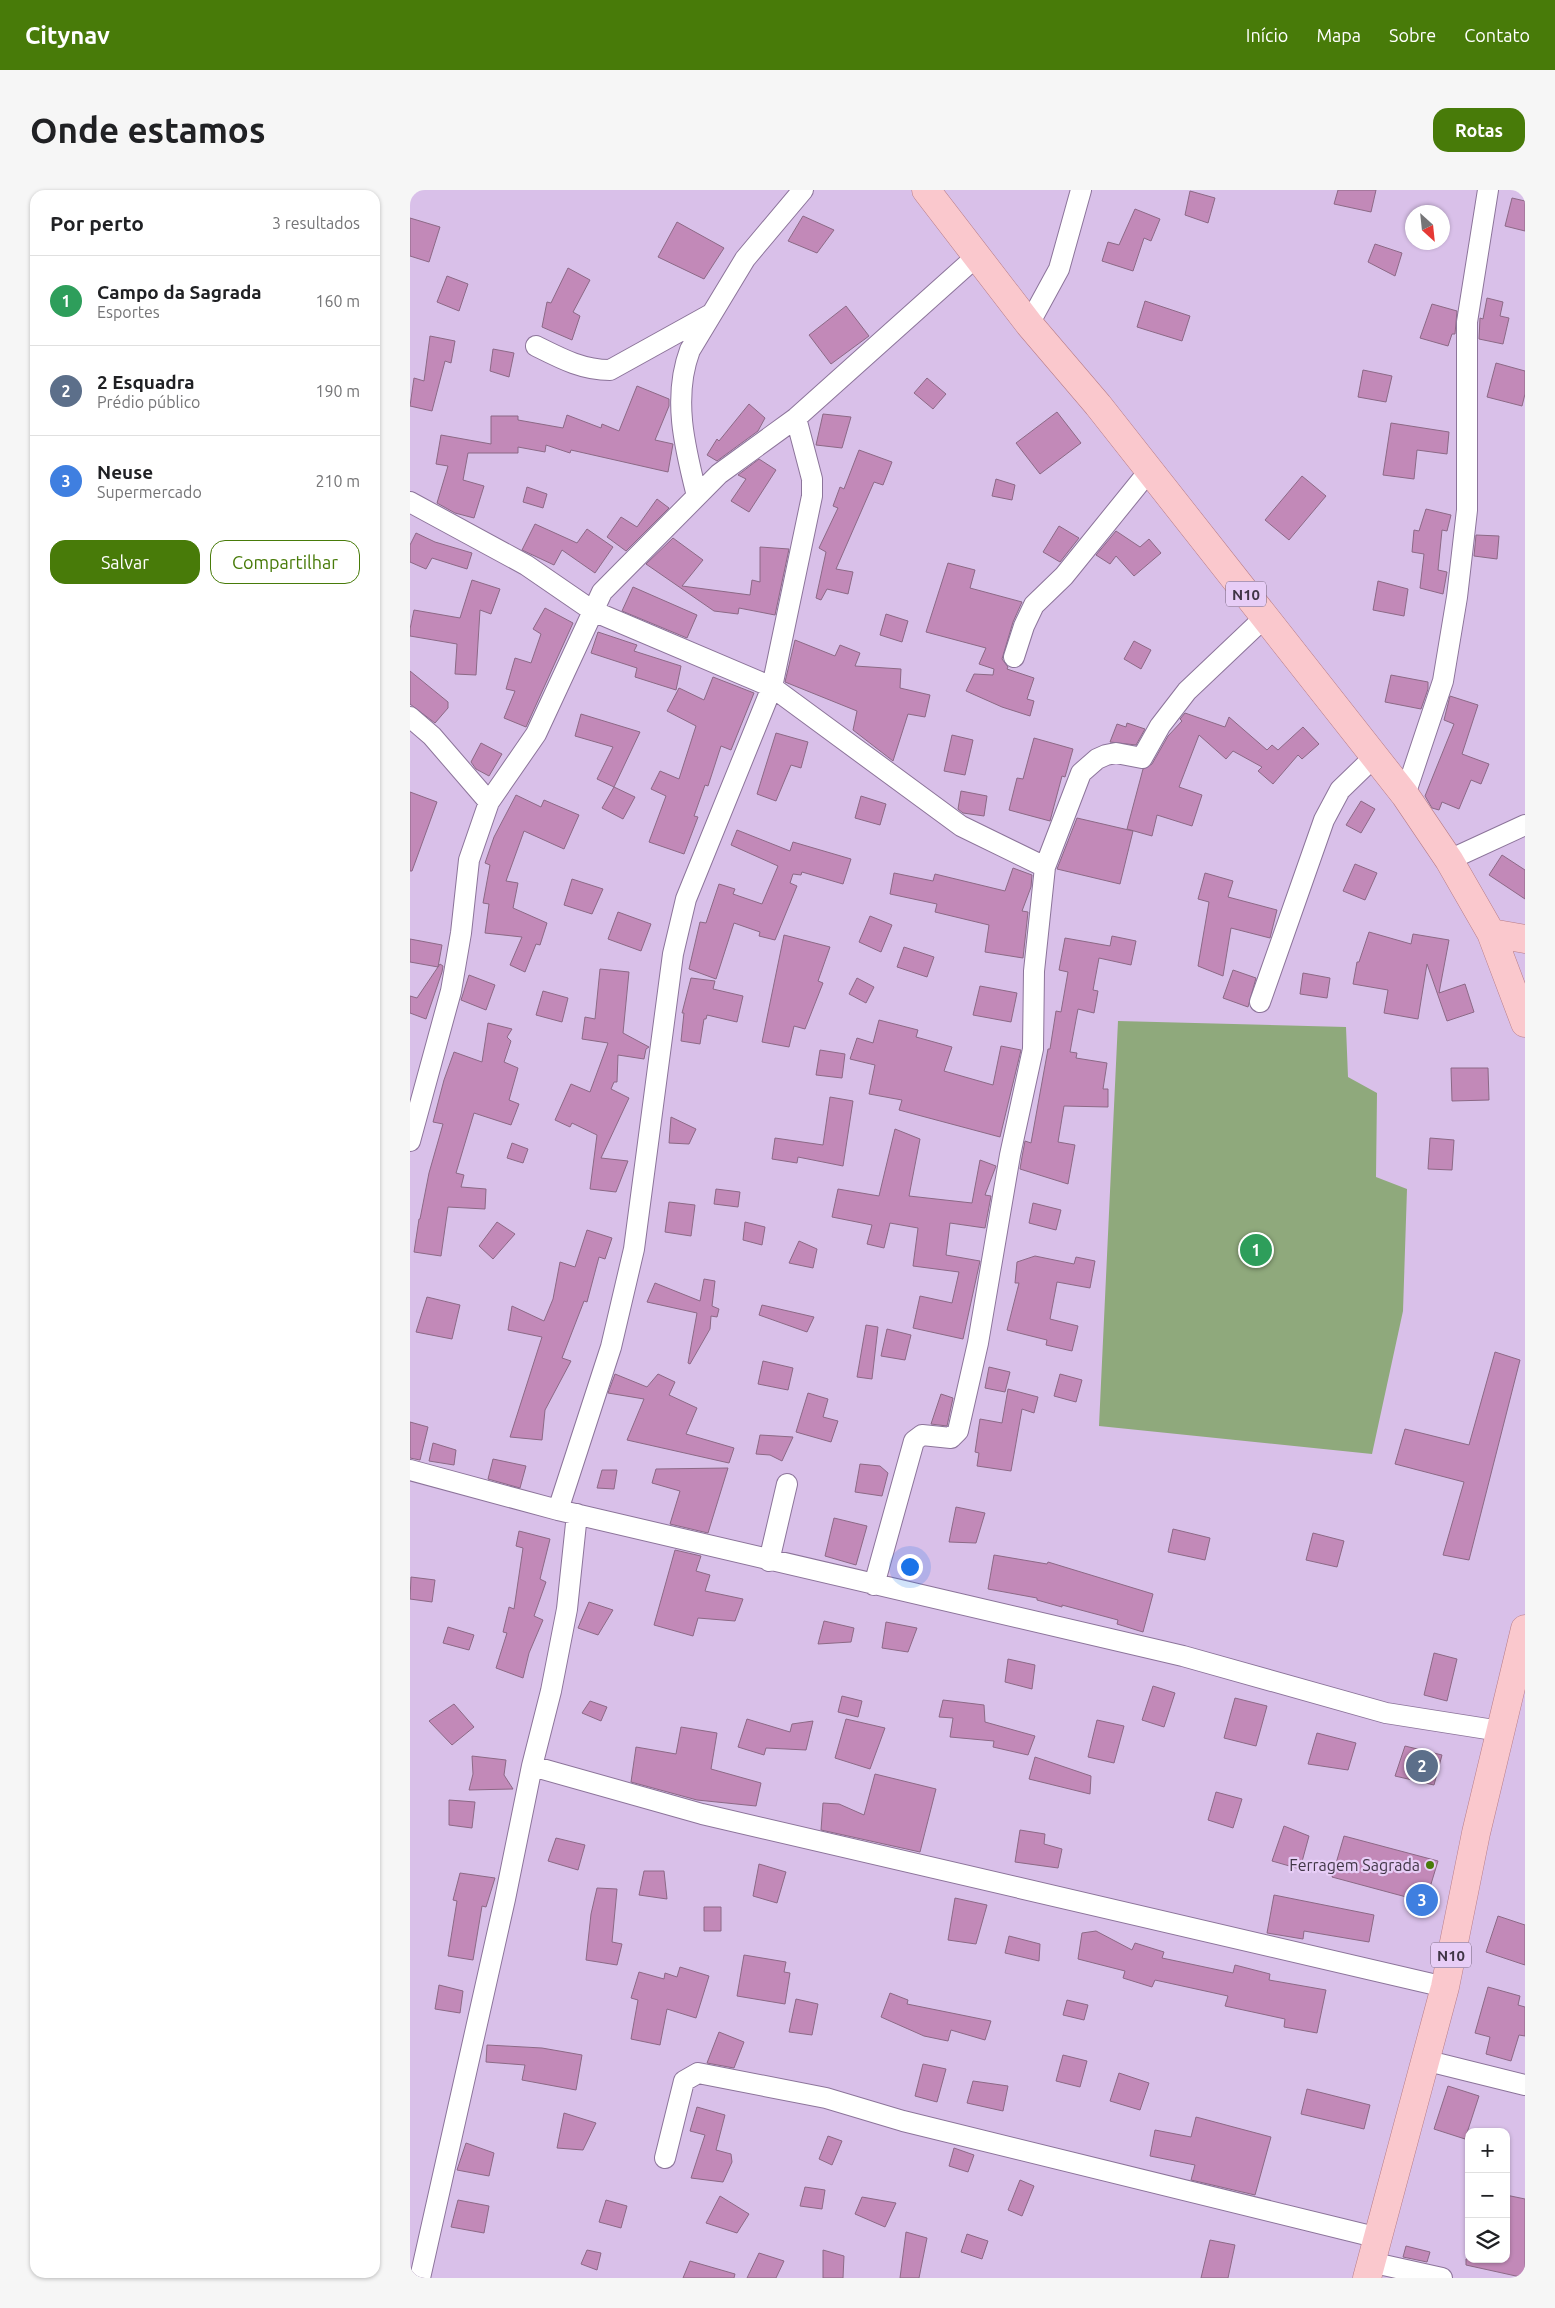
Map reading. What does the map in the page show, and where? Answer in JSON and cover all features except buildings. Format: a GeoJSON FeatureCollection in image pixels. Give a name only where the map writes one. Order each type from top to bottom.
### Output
{"type":"FeatureCollection","features":[{"type":"Feature","properties":{"kind":"main road","name":"N10"},"geometry":{"type":"LineString","coordinates":[[926,190],[1029,324],[1149,471],[1373,758],[1405,795],[1449,860],[1491,933],[1525,1023]]}},
{"type":"Feature","properties":{"kind":"main road"},"geometry":{"type":"LineString","coordinates":[[1491,933],[1525,939]]}},
{"type":"Feature","properties":{"kind":"main road","name":"N10"},"geometry":{"type":"LineString","coordinates":[[1372,2259],[1445,1987],[1476,1833],[1525,1629]]}},
{"type":"Feature","properties":{"kind":"street"},"geometry":{"type":"LineString","coordinates":[[697,496],[680,416],[684,367],[690,350],[745,258],[803,190]]}},
{"type":"Feature","properties":{"kind":"street"},"geometry":{"type":"LineString","coordinates":[[1029,324],[1059,269],[1080,190]]}},
{"type":"Feature","properties":{"kind":"street"},"geometry":{"type":"LineString","coordinates":[[1405,795],[1443,681],[1458,597],[1467,510],[1467,322],[1488,190]]}},
{"type":"Feature","properties":{"kind":"street"},"geometry":{"type":"LineString","coordinates":[[410,1141],[451,992],[461,933],[469,860],[489,802],[536,734],[602,592],[719,474],[796,418],[977,256]]}},
{"type":"Feature","properties":{"kind":"street"},"geometry":{"type":"LineString","coordinates":[[536,346],[567,361],[592,370],[610,370],[711,314]]}},
{"type":"Feature","properties":{"kind":"street"},"geometry":{"type":"LineString","coordinates":[[558,1510],[611,1347],[634,1249],[673,954],[686,899],[772,687],[812,496],[812,478],[796,418]]}},
{"type":"Feature","properties":{"kind":"street"},"geometry":{"type":"LineString","coordinates":[[1014,657],[1024,626],[1034,605],[1064,576],[1149,471]]}},
{"type":"Feature","properties":{"kind":"street"},"geometry":{"type":"LineString","coordinates":[[410,502],[526,566],[593,611],[772,687],[961,826],[1045,867]]}},
{"type":"Feature","properties":{"kind":"street"},"geometry":{"type":"LineString","coordinates":[[874,1585],[914,1441],[922,1435],[951,1438],[956,1435],[960,1424],[978,1343],[1010,1155],[1033,1049],[1034,971],[1045,867],[1081,774],[1097,759],[1106,755],[1116,753],[1142,758],[1160,726],[1187,691],[1264,618]]}},
{"type":"Feature","properties":{"kind":"street"},"geometry":{"type":"LineString","coordinates":[[410,718],[432,736],[489,802]]}},
{"type":"Feature","properties":{"kind":"street"},"geometry":{"type":"LineString","coordinates":[[1260,1002],[1324,820],[1340,790],[1373,758]]}},
{"type":"Feature","properties":{"kind":"street"},"geometry":{"type":"LineString","coordinates":[[1449,860],[1525,825]]}},
{"type":"Feature","properties":{"kind":"street"},"geometry":{"type":"LineString","coordinates":[[410,1470],[558,1510],[769,1561],[1183,1656],[1386,1713],[1500,1731]]}},
{"type":"Feature","properties":{"kind":"street"},"geometry":{"type":"LineString","coordinates":[[769,1561],[787,1484]]}},
{"type":"Feature","properties":{"kind":"street"},"geometry":{"type":"LineString","coordinates":[[420,2278],[505,1900],[532,1766],[551,1691],[567,1609],[577,1514]]}},
{"type":"Feature","properties":{"kind":"street"},"geometry":{"type":"LineString","coordinates":[[532,1766],[702,1814],[1445,1987]]}},
{"type":"Feature","properties":{"kind":"street"},"geometry":{"type":"LineString","coordinates":[[1424,2060],[1525,2085]]}},
{"type":"Feature","properties":{"kind":"street"},"geometry":{"type":"LineString","coordinates":[[665,2158],[684,2081],[698,2073],[826,2098],[1442,2278]]}},
{"type":"Feature","properties":{"kind":"green space"},"geometry":{"type":"Polygon","coordinates":[[[1118,1021],[1346,1027],[1348,1077],[1377,1093],[1376,1177],[1407,1189],[1403,1311],[1372,1454],[1099,1426],[1118,1021]]]}},
{"type":"Feature","properties":{"kind":"place","name":"Campo da Sagrada"},"geometry":{"type":"Point","coordinates":[1256,1250]}},
{"type":"Feature","properties":{"kind":"place","name":"2 Esquadra"},"geometry":{"type":"Point","coordinates":[1422,1766]}},
{"type":"Feature","properties":{"kind":"place","name":"Ferragem Sagrada"},"geometry":{"type":"Point","coordinates":[1430,1865]}},
{"type":"Feature","properties":{"kind":"place","name":"Neuse"},"geometry":{"type":"Point","coordinates":[1422,1900]}}]}
